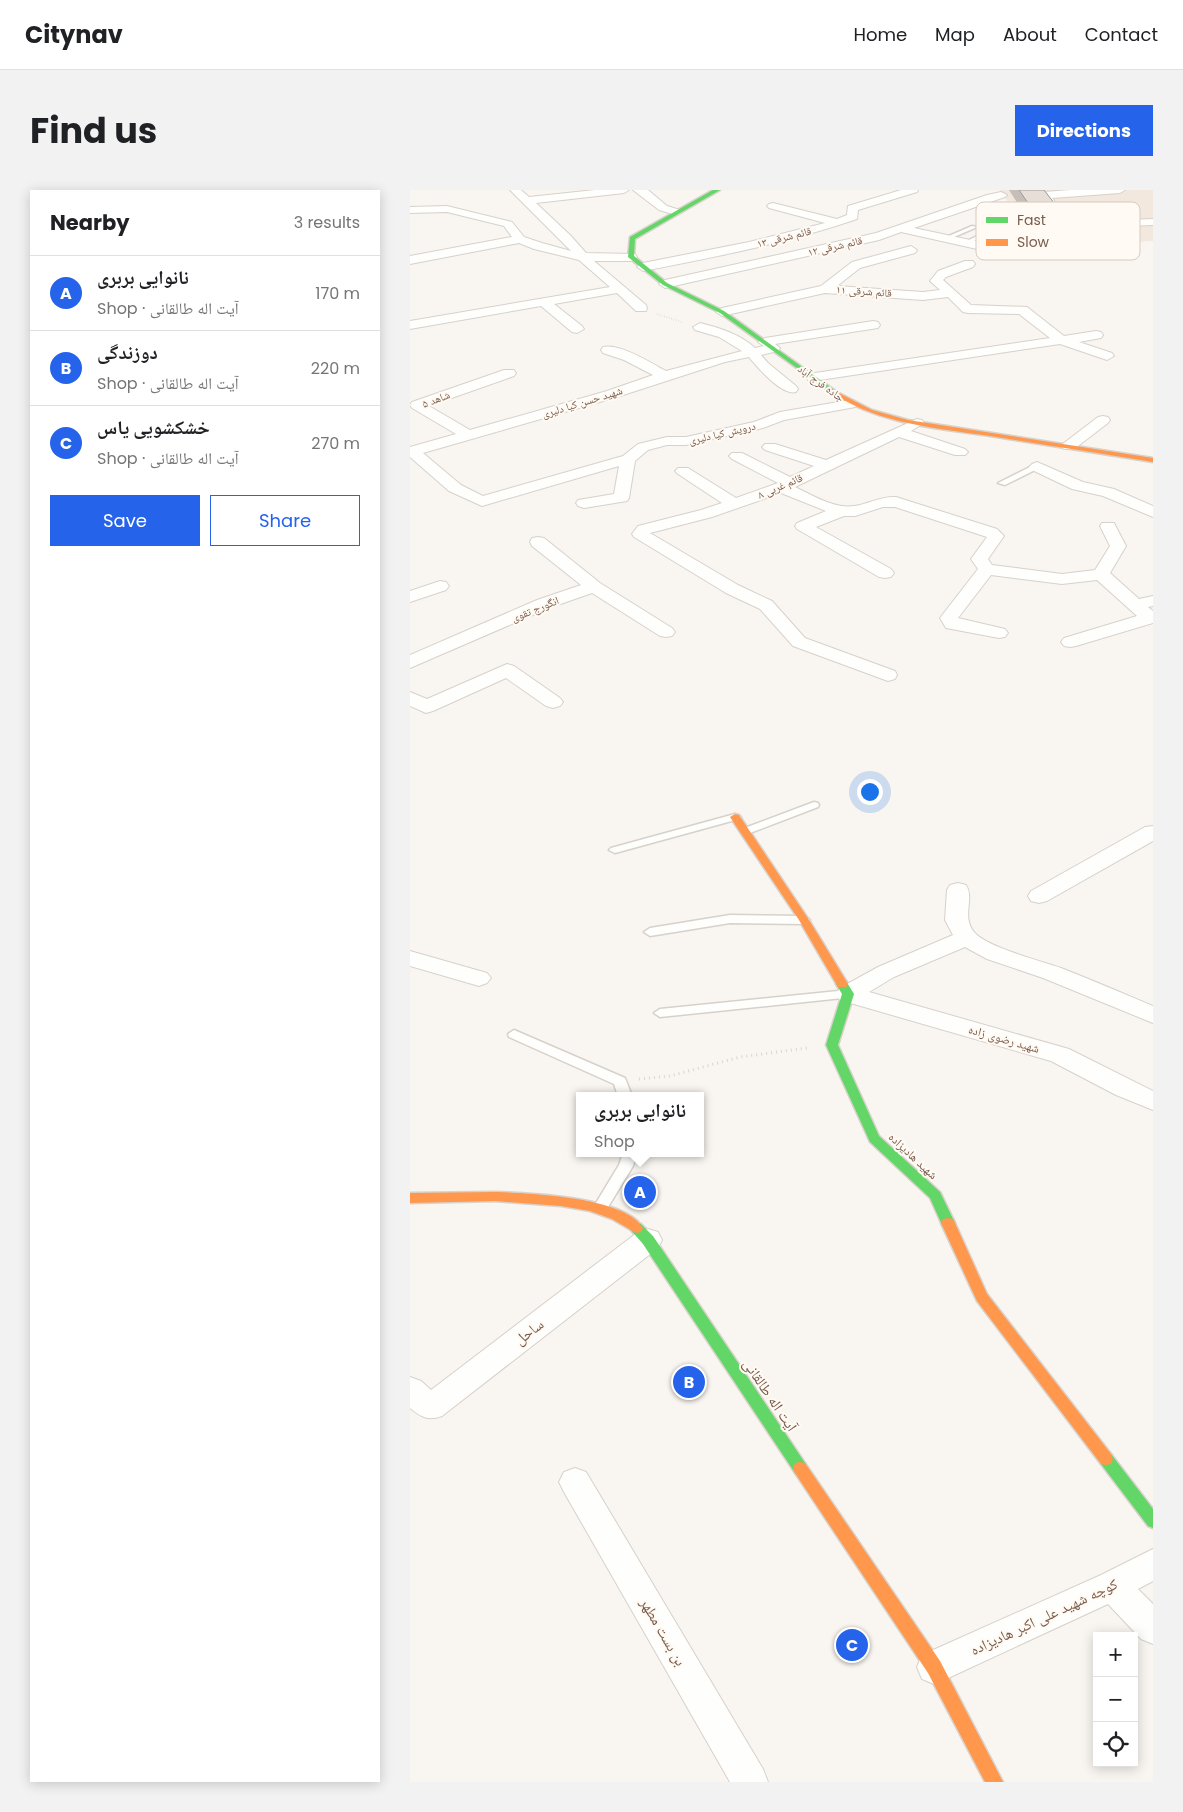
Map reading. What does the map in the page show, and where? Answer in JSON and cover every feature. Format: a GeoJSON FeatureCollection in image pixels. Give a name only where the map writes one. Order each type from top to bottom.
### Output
{"type":"FeatureCollection","features":[{"type":"Feature","properties":{"kind":"street"},"geometry":{"type":"LineString","coordinates":[[514,190],[568,238],[583,257],[641,308]]}},
{"type":"Feature","properties":{"kind":"street"},"geometry":{"type":"LineString","coordinates":[[527,202],[624,190]]}},
{"type":"Feature","properties":{"kind":"street"},"geometry":{"type":"LineString","coordinates":[[638,190],[644,192],[663,208],[676,212]]}},
{"type":"Feature","properties":{"kind":"street"},"geometry":{"type":"LineString","coordinates":[[410,210],[447,209],[508,224],[520,239],[538,246],[583,257],[631,257],[632,238],[717,190]]}},
{"type":"Feature","properties":{"kind":"street","name":"قائم شرقی ۱۳"},"geometry":{"type":"LineString","coordinates":[[643,267],[771,241],[838,222],[853,217],[852,208],[913,190]]}},
{"type":"Feature","properties":{"kind":"street"},"geometry":{"type":"LineString","coordinates":[[1050,202],[1044,195],[1120,190]]}},
{"type":"Feature","properties":{"kind":"street","name":"قائم شرقی ۱۲"},"geometry":{"type":"LineString","coordinates":[[976,202],[1001,195]]}},
{"type":"Feature","properties":{"kind":"street","name":"قائم شرقی ۱۲"},"geometry":{"type":"LineString","coordinates":[[665,284],[903,229],[976,202]]}},
{"type":"Feature","properties":{"kind":"street"},"geometry":{"type":"LineString","coordinates":[[773,206],[838,222]]}},
{"type":"Feature","properties":{"kind":"street"},"geometry":{"type":"LineString","coordinates":[[1140,222],[1153,222]]}},
{"type":"Feature","properties":{"kind":"street"},"geometry":{"type":"LineString","coordinates":[[903,229],[976,246]]}},
{"type":"Feature","properties":{"kind":"street"},"geometry":{"type":"LineString","coordinates":[[410,260],[520,239]]}},
{"type":"Feature","properties":{"kind":"street"},"geometry":{"type":"LineString","coordinates":[[825,289],[856,265],[911,250]]}},
{"type":"Feature","properties":{"kind":"street"},"geometry":{"type":"LineString","coordinates":[[812,251],[849,269]]}},
{"type":"Feature","properties":{"kind":"street","name":"جاده فرج آباد"},"geometry":{"type":"LineString","coordinates":[[631,257],[665,284],[722,312],[850,404],[872,413],[916,423],[1153,460]]}},
{"type":"Feature","properties":{"kind":"street"},"geometry":{"type":"LineString","coordinates":[[969,264],[942,274],[936,280],[952,293],[967,315],[1022,310],[1061,340],[1107,356]]}},
{"type":"Feature","properties":{"kind":"street"},"geometry":{"type":"LineString","coordinates":[[410,325],[620,289]]}},
{"type":"Feature","properties":{"kind":"street","name":"قائم شرقی ۱۱"},"geometry":{"type":"LineString","coordinates":[[722,312],[825,289],[923,296],[952,293]]}},
{"type":"Feature","properties":{"kind":"street"},"geometry":{"type":"LineString","coordinates":[[544,302],[577,329]]}},
{"type":"Feature","properties":{"kind":"street","name":"شهید حسن کیا دلیری"},"geometry":{"type":"LineString","coordinates":[[411,452],[612,394],[722,359],[753,353],[769,345],[873,325]]}},
{"type":"Feature","properties":{"kind":"street"},"geometry":{"type":"LineString","coordinates":[[700,327],[724,334],[742,343],[763,366],[791,389]]}},
{"type":"Feature","properties":{"kind":"street"},"geometry":{"type":"LineString","coordinates":[[813,377],[1096,335]]}},
{"type":"Feature","properties":{"kind":"street"},"geometry":{"type":"LineString","coordinates":[[608,350],[628,357],[665,376]]}},
{"type":"Feature","properties":{"kind":"street","name":"شاهد ۵"},"geometry":{"type":"LineString","coordinates":[[413,403],[509,373]]}},
{"type":"Feature","properties":{"kind":"street","name":"شاهد ۵"},"geometry":{"type":"LineString","coordinates":[[413,403],[470,436]]}},
{"type":"Feature","properties":{"kind":"street","name":"درویش کیا دلیری"},"geometry":{"type":"LineString","coordinates":[[411,452],[455,488],[482,501],[628,459],[643,448],[667,441],[686,441],[758,425],[780,416],[850,404]]}},
{"type":"Feature","properties":{"kind":"street"},"geometry":{"type":"LineString","coordinates":[[1069,446],[1103,420]]}},
{"type":"Feature","properties":{"kind":"street","name":"قائم غربی ۸"},"geometry":{"type":"LineString","coordinates":[[888,675],[799,642],[766,605],[732,589],[640,534],[644,528],[706,514],[786,485],[916,423]]}},
{"type":"Feature","properties":{"kind":"street"},"geometry":{"type":"LineString","coordinates":[[664,427],[686,441]]}},
{"type":"Feature","properties":{"kind":"street"},"geometry":{"type":"LineString","coordinates":[[898,432],[960,452]]}},
{"type":"Feature","properties":{"kind":"street"},"geometry":{"type":"LineString","coordinates":[[770,447],[826,465]]}},
{"type":"Feature","properties":{"kind":"street"},"geometry":{"type":"LineString","coordinates":[[737,456],[786,485],[841,511]]}},
{"type":"Feature","properties":{"kind":"street"},"geometry":{"type":"LineString","coordinates":[[584,503],[621,498],[628,459]]}},
{"type":"Feature","properties":{"kind":"street"},"geometry":{"type":"LineString","coordinates":[[1037,467],[1078,486],[1108,492],[1153,512]]}},
{"type":"Feature","properties":{"kind":"street"},"geometry":{"type":"LineString","coordinates":[[682,470],[735,504]]}},
{"type":"Feature","properties":{"kind":"street"},"geometry":{"type":"LineString","coordinates":[[885,573],[803,526],[841,511],[856,511],[882,500],[896,502],[991,532],[996,536],[979,559],[987,569],[1062,579],[1101,574],[1150,618],[1070,642]]}},
{"type":"Feature","properties":{"kind":"street"},"geometry":{"type":"LineString","coordinates":[[1101,574],[1118,546],[1108,526]]}},
{"type":"Feature","properties":{"kind":"street"},"geometry":{"type":"LineString","coordinates":[[538,542],[594,587],[666,632]]}},
{"type":"Feature","properties":{"kind":"street"},"geometry":{"type":"LineString","coordinates":[[987,569],[950,618],[952,624],[999,633]]}},
{"type":"Feature","properties":{"kind":"street"},"geometry":{"type":"LineString","coordinates":[[410,597],[440,586]]}},
{"type":"Feature","properties":{"kind":"street","name":"انگورج تقوی"},"geometry":{"type":"LineString","coordinates":[[410,662],[543,604],[594,587]]}},
{"type":"Feature","properties":{"kind":"street"},"geometry":{"type":"LineString","coordinates":[[1135,605],[1153,601]]}},
{"type":"Feature","properties":{"kind":"street"},"geometry":{"type":"LineString","coordinates":[[410,698],[426,707],[507,670],[553,702]]}},
{"type":"Feature","properties":{"kind":"street"},"geometry":{"type":"LineString","coordinates":[[735,817],[804,920],[848,994]]}},
{"type":"Feature","properties":{"kind":"street"},"geometry":{"type":"LineString","coordinates":[[1039,896],[1153,832]]}},
{"type":"Feature","properties":{"kind":"street"},"geometry":{"type":"LineString","coordinates":[[958,890],[956,920],[966,938],[995,954],[1051,973],[1153,1015]]}},
{"type":"Feature","properties":{"kind":"street"},"geometry":{"type":"LineString","coordinates":[[832,1045],[848,994],[886,972],[966,938]]}},
{"type":"Feature","properties":{"kind":"street"},"geometry":{"type":"LineString","coordinates":[[410,958],[479,978]]}},
{"type":"Feature","properties":{"kind":"street","name":"شهید رضوی زاده"},"geometry":{"type":"LineString","coordinates":[[848,994],[1060,1055],[1125,1089],[1153,1101]]}},
{"type":"Feature","properties":{"kind":"street","name":"شهید هادیزاده"},"geometry":{"type":"LineString","coordinates":[[832,1045],[874,1139],[935,1195],[982,1297],[1153,1522]]}},
{"type":"Feature","properties":{"kind":"street","name":"آیت اله طالقانی"},"geometry":{"type":"LineString","coordinates":[[410,1198],[523,1196],[600,1208],[627,1220],[648,1240],[934,1667],[994,1782]]}},
{"type":"Feature","properties":{"kind":"street","name":"ساحل"},"geometry":{"type":"LineString","coordinates":[[410,1390],[431,1407],[648,1240]]}},
{"type":"Feature","properties":{"kind":"street","name":"بن بست مطهر"},"geometry":{"type":"LineString","coordinates":[[575,1482],[750,1782]]}},
{"type":"Feature","properties":{"kind":"street","name":"کوچه شهید علی اکبر هادیزاده"},"geometry":{"type":"LineString","coordinates":[[934,1667],[1113,1586],[1153,1564]]}},
{"type":"Feature","properties":{"kind":"street"},"geometry":{"type":"LineString","coordinates":[[1113,1586],[1153,1628]]}},
{"type":"Feature","properties":{"kind":"lane"},"geometry":{"type":"LineString","coordinates":[[945,240],[974,227]]}},
{"type":"Feature","properties":{"kind":"lane"},"geometry":{"type":"LineString","coordinates":[[964,244],[976,238]]}},
{"type":"Feature","properties":{"kind":"lane"},"geometry":{"type":"LineString","coordinates":[[1002,483],[1037,467]]}},
{"type":"Feature","properties":{"kind":"lane"},"geometry":{"type":"LineString","coordinates":[[746,831],[814,805]]}},
{"type":"Feature","properties":{"kind":"lane"},"geometry":{"type":"LineString","coordinates":[[615,850],[735,817]]}},
{"type":"Feature","properties":{"kind":"lane"},"geometry":{"type":"LineString","coordinates":[[650,932],[730,919],[804,920]]}},
{"type":"Feature","properties":{"kind":"lane"},"geometry":{"type":"LineString","coordinates":[[660,1013],[848,994]]}},
{"type":"Feature","properties":{"kind":"lane"},"geometry":{"type":"LineString","coordinates":[[514,1034],[620,1081],[624,1092]]}},
{"type":"Feature","properties":{"kind":"lane"},"geometry":{"type":"LineString","coordinates":[[600,1208],[626,1166],[629,1157]]}},
{"type":"Feature","properties":{"kind":"path"},"geometry":{"type":"LineString","coordinates":[[641,308],[700,327]]}},
{"type":"Feature","properties":{"kind":"path"},"geometry":{"type":"LineString","coordinates":[[620,1081],[670,1076],[740,1057],[832,1045]]}},
{"type":"Feature","properties":{"kind":"shaded area"},"geometry":{"type":"Polygon","coordinates":[[[1000,190],[1153,190],[1153,241],[1140,242],[1140,202],[1008,202],[1000,190]]]}},
{"type":"Feature","properties":{"kind":"building"},"geometry":{"type":"Polygon","coordinates":[[[1019,190],[1044,190],[1053,202],[1027,202],[1019,190]]]}},
{"type":"Feature","properties":{"kind":"traffic: fast"},"geometry":{"type":"LineString","coordinates":[[717,190],[632,238],[631,257],[665,284],[722,312],[835,393]]}},
{"type":"Feature","properties":{"kind":"traffic: fast"},"geometry":{"type":"LineString","coordinates":[[842,984],[848,994],[832,1045],[874,1139],[935,1195],[948,1223]]}},
{"type":"Feature","properties":{"kind":"traffic: fast"},"geometry":{"type":"LineString","coordinates":[[636,1228],[648,1240],[800,1468]]}},
{"type":"Feature","properties":{"kind":"traffic: fast"},"geometry":{"type":"LineString","coordinates":[[1106,1459],[1153,1521]]}},
{"type":"Feature","properties":{"kind":"traffic: slow"},"geometry":{"type":"LineString","coordinates":[[835,393],[870,411],[908,422],[1153,460]]}},
{"type":"Feature","properties":{"kind":"traffic: slow"},"geometry":{"type":"LineString","coordinates":[[735,817],[804,920],[842,984]]}},
{"type":"Feature","properties":{"kind":"traffic: slow"},"geometry":{"type":"LineString","coordinates":[[410,1198],[495,1197],[561,1201],[592,1206],[617,1215],[636,1228]]}},
{"type":"Feature","properties":{"kind":"traffic: slow"},"geometry":{"type":"LineString","coordinates":[[948,1223],[982,1297],[1106,1459]]}},
{"type":"Feature","properties":{"kind":"traffic: slow"},"geometry":{"type":"LineString","coordinates":[[800,1468],[934,1667],[994,1782]]}},
{"type":"Feature","properties":{"kind":"place","name":"نانوایی بربری"},"geometry":{"type":"Point","coordinates":[640,1192]}},
{"type":"Feature","properties":{"kind":"place","name":"دوزندگی"},"geometry":{"type":"Point","coordinates":[689,1382]}},
{"type":"Feature","properties":{"kind":"place","name":"خشکشویی یاس"},"geometry":{"type":"Point","coordinates":[852,1645]}}]}
